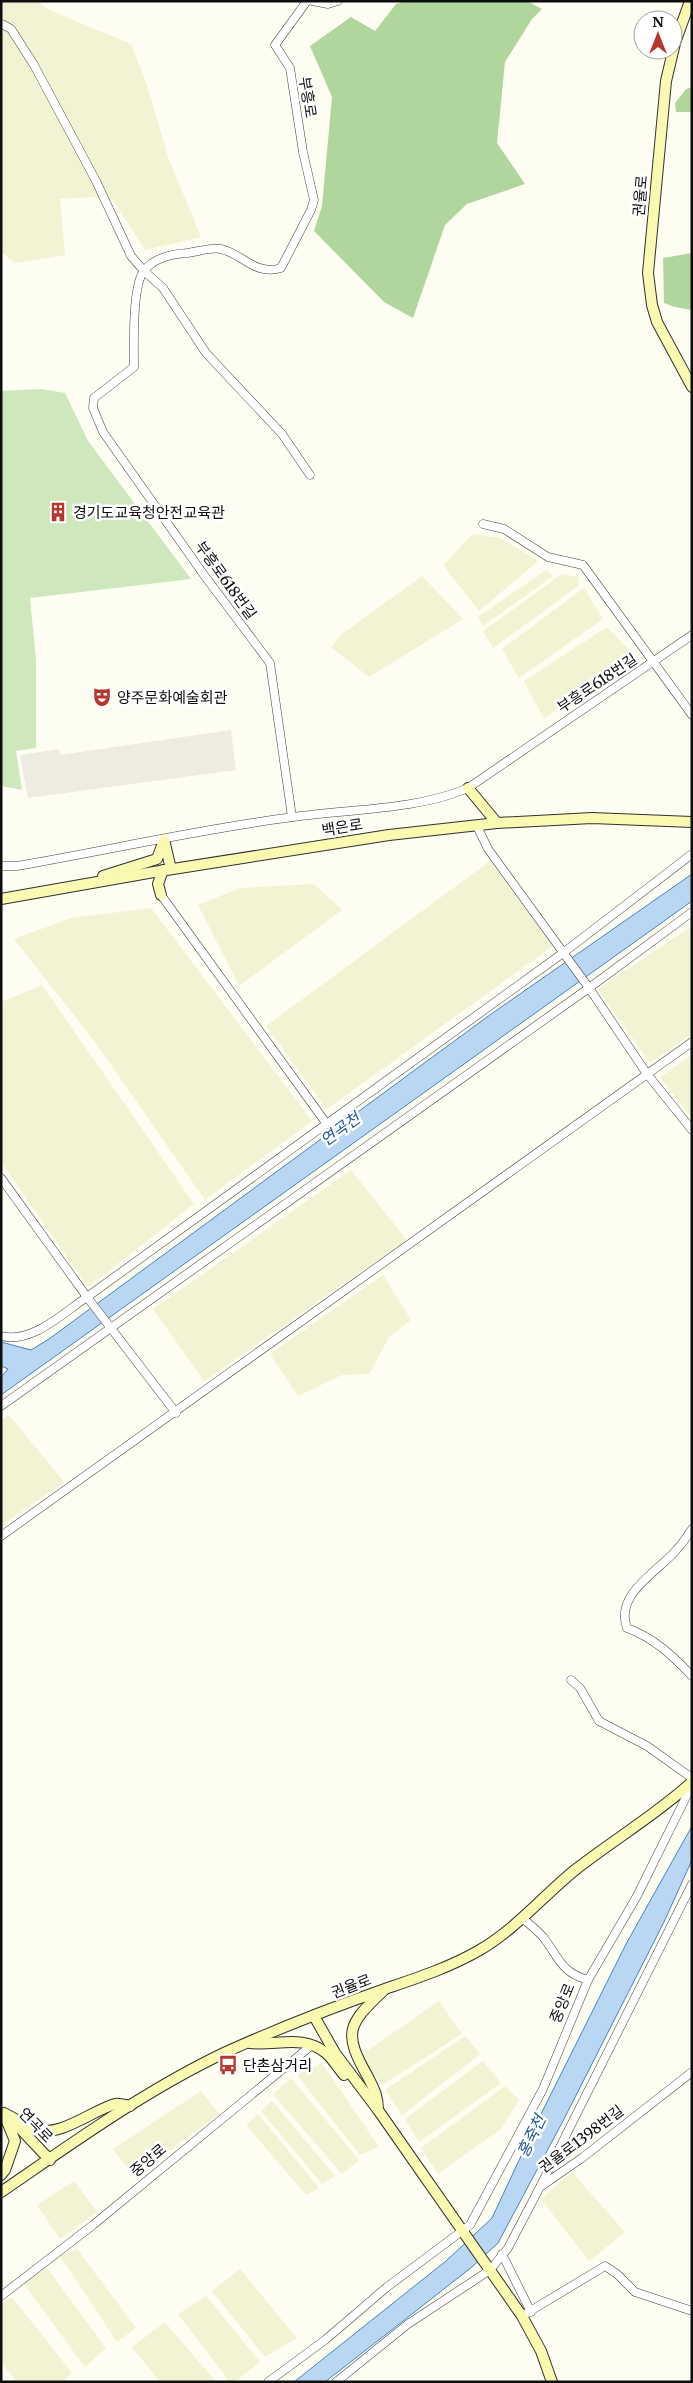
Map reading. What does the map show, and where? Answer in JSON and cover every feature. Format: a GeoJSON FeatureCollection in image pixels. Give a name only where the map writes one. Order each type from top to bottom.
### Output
{"type":"FeatureCollection","features":[{"type":"Feature","properties":{"kind":"main road","name":"권율로"},"geometry":{"type":"LineString","coordinates":[[683,20],[690,1]]}},
{"type":"Feature","properties":{"kind":"main road","name":"권율로"},"geometry":{"type":"LineString","coordinates":[[672,60],[666,81],[648,273],[650,297],[657,322],[692,387]]}},
{"type":"Feature","properties":{"kind":"main road"},"geometry":{"type":"LineString","coordinates":[[468,788],[496,823]]}},
{"type":"Feature","properties":{"kind":"main road","name":"백은로"},"geometry":{"type":"LineString","coordinates":[[1,899],[167,870],[389,835],[496,823],[592,818],[690,822]]}},
{"type":"Feature","properties":{"kind":"main road"},"geometry":{"type":"LineString","coordinates":[[161,895],[158,884],[167,870],[164,840]]}},
{"type":"Feature","properties":{"kind":"main road"},"geometry":{"type":"LineString","coordinates":[[71,887],[156,859],[164,840]]}},
{"type":"Feature","properties":{"kind":"main road","name":"권율로"},"geometry":{"type":"LineString","coordinates":[[1,2192],[168,2082],[249,2043],[314,2016],[454,1964],[480,1950],[522,1918],[573,1872],[672,1801],[692,1783]]}},
{"type":"Feature","properties":{"kind":"main road"},"geometry":{"type":"LineString","coordinates":[[378,2110],[378,2096],[355,2051],[351,2041],[351,2029],[363,2011],[386,1989]]}},
{"type":"Feature","properties":{"kind":"main road"},"geometry":{"type":"LineString","coordinates":[[314,2016],[335,2052],[378,2110],[463,2233],[526,2314],[552,2382]]}},
{"type":"Feature","properties":{"kind":"main road"},"geometry":{"type":"LineString","coordinates":[[249,2043],[267,2045],[295,2041],[312,2046],[327,2054],[356,2090],[378,2110]]}},
{"type":"Feature","properties":{"kind":"main road"},"geometry":{"type":"LineString","coordinates":[[2,2112],[35,2130],[44,2131],[72,2124],[117,2104],[130,2106]]}},
{"type":"Feature","properties":{"kind":"main road"},"geometry":{"type":"LineString","coordinates":[[1,2175],[5,2170],[15,2141],[2,2112]]}},
{"type":"Feature","properties":{"kind":"main road","name":"연곡로"},"geometry":{"type":"LineString","coordinates":[[2,2112],[29,2136],[50,2160]]}},
{"type":"Feature","properties":{"kind":"street","name":"부흥로"},"geometry":{"type":"LineString","coordinates":[[144,271],[159,258],[221,249],[252,266],[272,271],[281,268],[312,210],[314,200],[303,152],[290,68],[275,44],[307,1]]}},
{"type":"Feature","properties":{"kind":"street"},"geometry":{"type":"LineString","coordinates":[[312,1],[328,4],[338,1]]}},
{"type":"Feature","properties":{"kind":"street"},"geometry":{"type":"LineString","coordinates":[[2,24],[11,29],[34,65],[96,181],[131,256],[163,288],[206,353],[282,434],[310,475]]}},
{"type":"Feature","properties":{"kind":"street","name":"부흥로618번길"},"geometry":{"type":"LineString","coordinates":[[144,271],[140,280],[134,326],[134,367],[94,398],[93,408],[103,432],[204,575],[270,663],[292,817]]}},
{"type":"Feature","properties":{"kind":"street"},"geometry":{"type":"LineString","coordinates":[[483,524],[504,529],[548,557],[583,565],[692,715]]}},
{"type":"Feature","properties":{"kind":"street","name":"부흥로618번길"},"geometry":{"type":"LineString","coordinates":[[1,866],[17,866],[292,817],[421,802],[453,795],[468,788],[692,636]]}},
{"type":"Feature","properties":{"kind":"street"},"geometry":{"type":"LineString","coordinates":[[478,826],[488,849],[589,988],[647,1074],[692,1130]]}},
{"type":"Feature","properties":{"kind":"street"},"geometry":{"type":"LineString","coordinates":[[1,1336],[12,1339],[34,1332],[86,1297],[563,953],[692,854]]}},
{"type":"Feature","properties":{"kind":"street"},"geometry":{"type":"LineString","coordinates":[[161,895],[326,1123]]}},
{"type":"Feature","properties":{"kind":"street"},"geometry":{"type":"LineString","coordinates":[[1,1406],[589,988],[692,912]]}},
{"type":"Feature","properties":{"kind":"street"},"geometry":{"type":"LineString","coordinates":[[1,1536],[176,1413],[692,1042]]}},
{"type":"Feature","properties":{"kind":"street"},"geometry":{"type":"LineString","coordinates":[[1,1178],[86,1297],[176,1413]]}},
{"type":"Feature","properties":{"kind":"street"},"geometry":{"type":"LineString","coordinates":[[692,1529],[678,1549],[643,1582],[628,1601],[624,1618],[627,1628],[644,1634],[656,1642],[692,1676]]}},
{"type":"Feature","properties":{"kind":"street"},"geometry":{"type":"LineString","coordinates":[[571,1680],[580,1688],[599,1721],[646,1746],[692,1778]]}},
{"type":"Feature","properties":{"kind":"street","name":"중앙로"},"geometry":{"type":"LineString","coordinates":[[268,2382],[325,2340],[387,2287],[463,2233],[470,2225],[488,2195],[543,2089],[588,1980],[637,1896],[692,1783]]}},
{"type":"Feature","properties":{"kind":"street"},"geometry":{"type":"LineString","coordinates":[[540,2187],[692,1884]]}},
{"type":"Feature","properties":{"kind":"street"},"geometry":{"type":"LineString","coordinates":[[522,1918],[542,1936],[573,1976],[588,1980]]}},
{"type":"Feature","properties":{"kind":"street","name":"중앙로"},"geometry":{"type":"LineString","coordinates":[[1,2296],[93,2225],[312,2046]]}},
{"type":"Feature","properties":{"kind":"street","name":"권율로1398번길"},"geometry":{"type":"LineString","coordinates":[[336,2382],[408,2324],[488,2267],[502,2254],[540,2187],[582,2158],[692,2072]]}},
{"type":"Feature","properties":{"kind":"street"},"geometry":{"type":"LineString","coordinates":[[502,2254],[524,2293],[526,2314],[605,2266],[617,2274],[635,2292],[692,2311]]}},
{"type":"Feature","properties":{"kind":"green space"},"geometry":{"type":"Polygon","coordinates":[[[1,1],[37,1],[47,9],[131,44],[147,85],[168,157],[201,237],[145,250],[114,201],[94,197],[60,199],[65,255],[15,263],[1,252],[1,1]]]}},
{"type":"Feature","properties":{"kind":"green space"},"geometry":{"type":"Polygon","coordinates":[[[406,1],[527,1],[542,9],[532,19],[505,62],[497,143],[525,184],[467,204],[445,225],[413,318],[384,302],[314,231],[322,206],[332,97],[310,46],[351,17],[375,31],[396,4],[406,1]]]}},
{"type":"Feature","properties":{"kind":"green space"},"geometry":{"type":"Polygon","coordinates":[[[692,87],[692,112],[676,112],[675,103],[686,89],[692,87]]]}},
{"type":"Feature","properties":{"kind":"green space"},"geometry":{"type":"Polygon","coordinates":[[[692,253],[692,310],[664,303],[663,258],[692,253]]]}},
{"type":"Feature","properties":{"kind":"green space"},"geometry":{"type":"Polygon","coordinates":[[[42,389],[65,393],[88,441],[191,579],[30,598],[36,660],[36,748],[16,751],[22,790],[1,786],[1,391],[42,389]]]}},
{"type":"Feature","properties":{"kind":"green space"},"geometry":{"type":"Polygon","coordinates":[[[473,534],[500,538],[538,561],[479,611],[443,565],[473,534]]]}},
{"type":"Feature","properties":{"kind":"green space"},"geometry":{"type":"Polygon","coordinates":[[[546,570],[553,576],[483,626],[478,617],[546,570]]]}},
{"type":"Feature","properties":{"kind":"green space"},"geometry":{"type":"Polygon","coordinates":[[[562,574],[579,577],[578,586],[493,648],[483,631],[562,574]]]}},
{"type":"Feature","properties":{"kind":"green space"},"geometry":{"type":"Polygon","coordinates":[[[422,576],[463,619],[369,677],[331,647],[342,634],[422,576]]]}},
{"type":"Feature","properties":{"kind":"green space"},"geometry":{"type":"Polygon","coordinates":[[[584,588],[603,619],[519,678],[502,649],[584,588]]]}},
{"type":"Feature","properties":{"kind":"green space"},"geometry":{"type":"Polygon","coordinates":[[[607,627],[632,653],[544,719],[524,681],[607,627]]]}},
{"type":"Feature","properties":{"kind":"green space"},"geometry":{"type":"Polygon","coordinates":[[[490,861],[553,946],[327,1109],[266,1026],[490,861]]]}},
{"type":"Feature","properties":{"kind":"green space"},"geometry":{"type":"Polygon","coordinates":[[[314,884],[342,910],[239,986],[198,905],[240,888],[314,884]]]}},
{"type":"Feature","properties":{"kind":"green space"},"geometry":{"type":"Polygon","coordinates":[[[151,908],[312,1121],[205,1200],[95,1042],[14,939],[71,918],[151,908]]]}},
{"type":"Feature","properties":{"kind":"green space"},"geometry":{"type":"Polygon","coordinates":[[[692,926],[692,1034],[650,1063],[598,989],[692,926]]]}},
{"type":"Feature","properties":{"kind":"green space"},"geometry":{"type":"Polygon","coordinates":[[[42,985],[194,1204],[88,1287],[1,1162],[1,1002],[42,985]]]}},
{"type":"Feature","properties":{"kind":"green space"},"geometry":{"type":"Polygon","coordinates":[[[692,1055],[692,1118],[660,1077],[692,1055]]]}},
{"type":"Feature","properties":{"kind":"green space"},"geometry":{"type":"Polygon","coordinates":[[[351,1170],[407,1240],[204,1381],[153,1309],[351,1170]]]}},
{"type":"Feature","properties":{"kind":"green space"},"geometry":{"type":"Polygon","coordinates":[[[383,1275],[411,1320],[389,1337],[369,1374],[342,1375],[298,1396],[270,1354],[383,1275]]]}},
{"type":"Feature","properties":{"kind":"green space"},"geometry":{"type":"Polygon","coordinates":[[[9,1415],[64,1482],[1,1526],[1,1420],[9,1415]]]}},
{"type":"Feature","properties":{"kind":"green space"},"geometry":{"type":"Polygon","coordinates":[[[439,2001],[462,2034],[382,2085],[360,2056],[439,2001]]]}},
{"type":"Feature","properties":{"kind":"green space"},"geometry":{"type":"Polygon","coordinates":[[[465,2036],[480,2054],[402,2115],[385,2090],[465,2036]]]}},
{"type":"Feature","properties":{"kind":"green space"},"geometry":{"type":"Polygon","coordinates":[[[483,2061],[501,2083],[419,2142],[405,2119],[483,2061]]]}},
{"type":"Feature","properties":{"kind":"green space"},"geometry":{"type":"Polygon","coordinates":[[[322,2063],[379,2147],[360,2155],[297,2075],[322,2063]]]}},
{"type":"Feature","properties":{"kind":"green space"},"geometry":{"type":"Polygon","coordinates":[[[291,2078],[359,2160],[342,2174],[273,2094],[291,2078]]]}},
{"type":"Feature","properties":{"kind":"green space"},"geometry":{"type":"Polygon","coordinates":[[[505,2086],[519,2100],[501,2129],[438,2174],[421,2148],[505,2086]]]}},
{"type":"Feature","properties":{"kind":"green space"},"geometry":{"type":"Polygon","coordinates":[[[201,2091],[219,2114],[134,2177],[113,2149],[201,2091]]]}},
{"type":"Feature","properties":{"kind":"green space"},"geometry":{"type":"Polygon","coordinates":[[[272,2101],[335,2176],[322,2184],[261,2111],[272,2101]]]}},
{"type":"Feature","properties":{"kind":"green space"},"geometry":{"type":"Polygon","coordinates":[[[258,2114],[319,2188],[306,2195],[246,2125],[258,2114]]]}},
{"type":"Feature","properties":{"kind":"green space"},"geometry":{"type":"Polygon","coordinates":[[[572,2172],[625,2232],[589,2261],[541,2199],[572,2172]]]}},
{"type":"Feature","properties":{"kind":"green space"},"geometry":{"type":"Polygon","coordinates":[[[74,2181],[97,2212],[60,2239],[37,2205],[74,2181]]]}},
{"type":"Feature","properties":{"kind":"green space"},"geometry":{"type":"Polygon","coordinates":[[[77,2249],[136,2328],[117,2342],[60,2256],[77,2249]]]}},
{"type":"Feature","properties":{"kind":"green space"},"geometry":{"type":"Polygon","coordinates":[[[47,2268],[106,2348],[85,2367],[23,2283],[47,2268]]]}},
{"type":"Feature","properties":{"kind":"green space"},"geometry":{"type":"Polygon","coordinates":[[[240,2269],[297,2338],[265,2357],[212,2291],[240,2269]]]}},
{"type":"Feature","properties":{"kind":"green space"},"geometry":{"type":"Polygon","coordinates":[[[206,2296],[260,2362],[235,2382],[230,2382],[178,2314],[206,2296]]]}},
{"type":"Feature","properties":{"kind":"green space"},"geometry":{"type":"Polygon","coordinates":[[[12,2297],[72,2373],[62,2382],[17,2382],[1,2362],[1,2304],[12,2297]]]}},
{"type":"Feature","properties":{"kind":"green space"},"geometry":{"type":"Polygon","coordinates":[[[165,2322],[216,2382],[160,2382],[132,2347],[165,2322]]]}},
{"type":"Feature","properties":{"kind":"shaded area"},"geometry":{"type":"Polygon","coordinates":[[[231,730],[236,770],[28,798],[20,755],[59,749],[60,755],[231,730]]]}},
{"type":"Feature","properties":{"kind":"water","name":"연곡천"},"geometry":{"type":"Polygon","coordinates":[[[692,874],[692,901],[1,1395],[1,1377],[8,1369],[1,1366],[1,1342],[31,1350],[49,1339],[487,1017],[692,874]]]}},
{"type":"Feature","properties":{"kind":"water","name":"홍죽천"},"geometry":{"type":"Polygon","coordinates":[[[692,1826],[692,1860],[664,1922],[563,2121],[498,2243],[472,2267],[325,2382],[294,2382],[446,2261],[492,2218],[536,2124],[626,1944],[692,1826]]]}},
{"type":"Feature","properties":{"kind":"place","name":"경기도교육청안전교육관"},"geometry":{"type":"Point","coordinates":[58,512]}},
{"type":"Feature","properties":{"kind":"place","name":"양주문화예술회관"},"geometry":{"type":"Point","coordinates":[102,697]}},
{"type":"Feature","properties":{"kind":"place","name":"단촌삼거리"},"geometry":{"type":"Point","coordinates":[228,2065]}}]}
